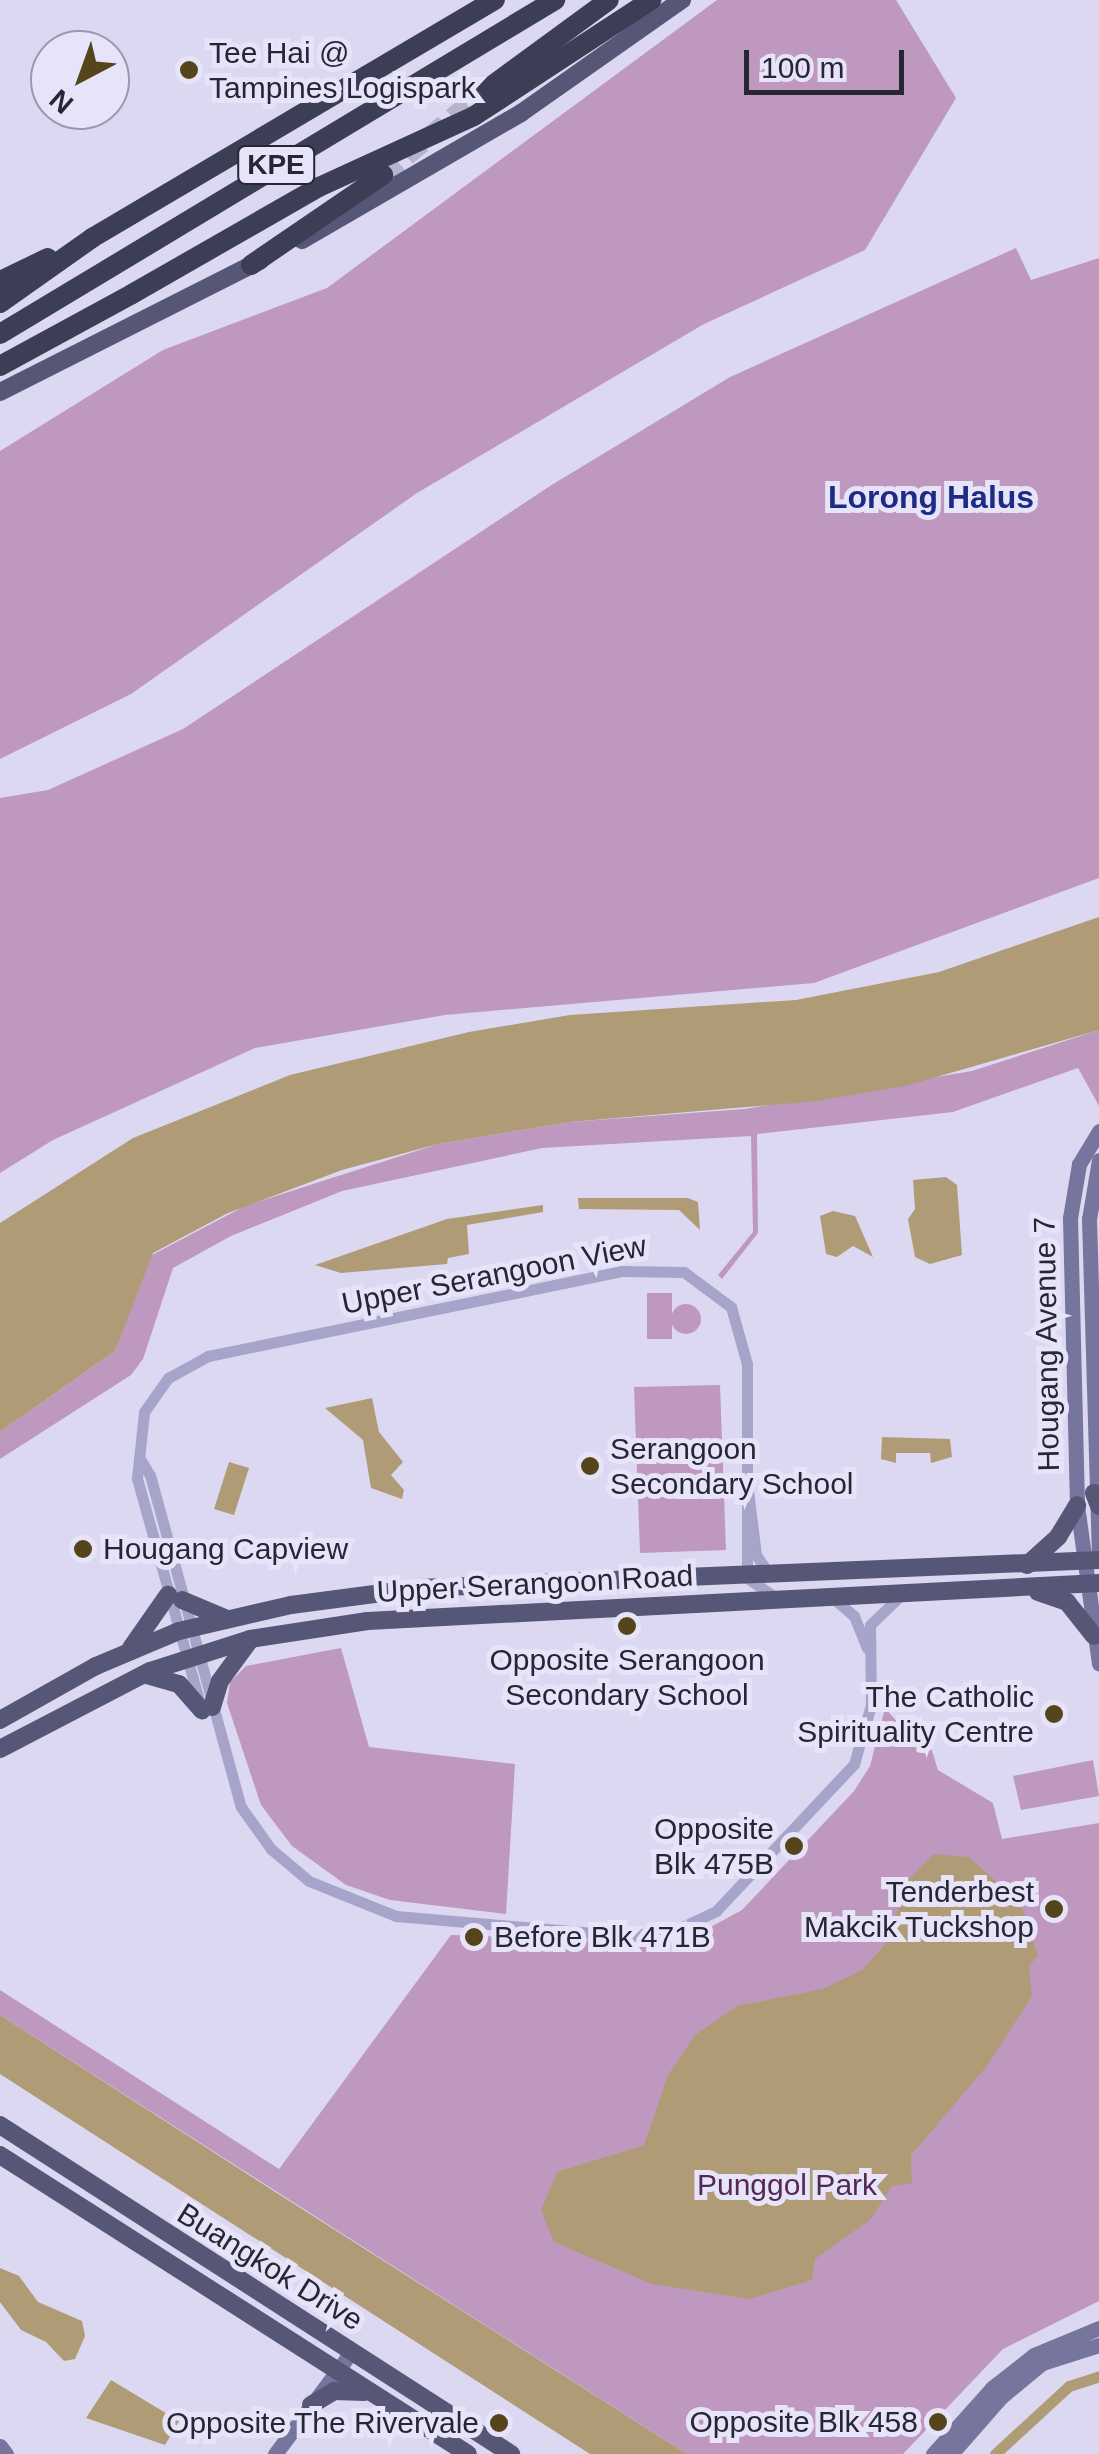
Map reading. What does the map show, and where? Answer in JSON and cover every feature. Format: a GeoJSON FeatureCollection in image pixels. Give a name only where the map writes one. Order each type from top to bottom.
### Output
{"type":"FeatureCollection","features":[{"type":"Feature","properties":{"kind":"highway","name":"KPE"},"geometry":{"type":"LineString","coordinates":[[0,303],[92,238],[495,0]]}},
{"type":"Feature","properties":{"kind":"highway","name":"KPE"},"geometry":{"type":"LineString","coordinates":[[0,334],[554,0]]}},
{"type":"Feature","properties":{"kind":"highway"},"geometry":{"type":"LineString","coordinates":[[486,90],[609,0]]}},
{"type":"Feature","properties":{"kind":"highway"},"geometry":{"type":"LineString","coordinates":[[0,366],[319,187],[474,116],[650,0]]}},
{"type":"Feature","properties":{"kind":"highway"},"geometry":{"type":"LineString","coordinates":[[252,265],[383,176]]}},
{"type":"Feature","properties":{"kind":"highway"},"geometry":{"type":"LineString","coordinates":[[0,281],[92,238]]}},
{"type":"Feature","properties":{"kind":"main road"},"geometry":{"type":"LineString","coordinates":[[0,392],[252,265],[521,114],[682,0]]}},
{"type":"Feature","properties":{"kind":"main road","name":"Hougang Avenue 7"},"geometry":{"type":"LineString","coordinates":[[1094,1558],[1077,1506],[1070,1218],[1079,1164],[1099,1131]]}},
{"type":"Feature","properties":{"kind":"main road","name":"Hougang Avenue 7"},"geometry":{"type":"LineString","coordinates":[[1094,1558],[1089,1198],[1099,1160]]}},
{"type":"Feature","properties":{"kind":"main road"},"geometry":{"type":"LineString","coordinates":[[1026,1565],[1058,1538],[1077,1506]]}},
{"type":"Feature","properties":{"kind":"main road"},"geometry":{"type":"LineString","coordinates":[[1094,1558],[1094,1636],[1099,1663]]}},
{"type":"Feature","properties":{"kind":"main road","name":"Upper Serangoon Road"},"geometry":{"type":"LineString","coordinates":[[0,1720],[128,1652],[185,1630],[420,1588],[773,1578],[1094,1558]]}},
{"type":"Feature","properties":{"kind":"main road","name":"Upper Serangoon Road"},"geometry":{"type":"LineString","coordinates":[[0,1749],[142,1674],[250,1640],[417,1615],[1095,1583]]}},
{"type":"Feature","properties":{"kind":"main road"},"geometry":{"type":"LineString","coordinates":[[1024,1588],[1067,1602],[1094,1636]]}},
{"type":"Feature","properties":{"kind":"main road"},"geometry":{"type":"LineString","coordinates":[[128,1652],[175,1598],[227,1620]]}},
{"type":"Feature","properties":{"kind":"main road"},"geometry":{"type":"LineString","coordinates":[[142,1674],[179,1684],[207,1709],[220,1681],[250,1640]]}},
{"type":"Feature","properties":{"kind":"main road","name":"Buangkok Drive"},"geometry":{"type":"LineString","coordinates":[[0,2126],[511,2454]]}},
{"type":"Feature","properties":{"kind":"main road","name":"Buangkok Drive"},"geometry":{"type":"LineString","coordinates":[[0,2155],[468,2454]]}},
{"type":"Feature","properties":{"kind":"main road"},"geometry":{"type":"LineString","coordinates":[[933,2454],[992,2388],[1034,2355],[1099,2328]]}},
{"type":"Feature","properties":{"kind":"main road"},"geometry":{"type":"LineString","coordinates":[[951,2454],[1001,2397],[1042,2363],[1099,2346]]}},
{"type":"Feature","properties":{"kind":"main road"},"geometry":{"type":"LineString","coordinates":[[275,2454],[352,2351]]}},
{"type":"Feature","properties":{"kind":"main road"},"geometry":{"type":"LineString","coordinates":[[311,2405],[346,2388],[374,2394]]}},
{"type":"Feature","properties":{"kind":"main road"},"geometry":{"type":"LineString","coordinates":[[0,2446],[6,2454]]}},
{"type":"Feature","properties":{"kind":"street","name":"Upper Serangoon View"},"geometry":{"type":"LineString","coordinates":[[747,1578],[743,1334],[731,1307],[696,1278],[652,1267],[208,1356],[168,1378],[141,1423],[139,1457],[150,1476],[175,1598],[234,1795],[252,1824],[288,1866],[336,1897],[440,1922],[658,1933],[727,1902],[836,1789],[869,1722],[867,1648]]}},
{"type":"Feature","properties":{"kind":"street","name":"Upper Serangoon View"},"geometry":{"type":"LineString","coordinates":[[747,1485],[756,1555],[773,1578]]}},
{"type":"Feature","properties":{"kind":"street"},"geometry":{"type":"LineString","coordinates":[[747,1578],[778,1599]]}},
{"type":"Feature","properties":{"kind":"street"},"geometry":{"type":"LineString","coordinates":[[867,1648],[876,1614],[905,1592]]}},
{"type":"Feature","properties":{"kind":"street"},"geometry":{"type":"LineString","coordinates":[[827,1594],[854,1616],[867,1648]]}},
{"type":"Feature","properties":{"kind":"green space"},"geometry":{"type":"Polygon","coordinates":[[[717,0],[896,0],[956,98],[865,250],[704,324],[417,493],[131,694],[0,759],[0,451],[163,350],[327,288],[717,0]]]}},
{"type":"Feature","properties":{"kind":"green space"},"geometry":{"type":"Polygon","coordinates":[[[1016,248],[1031,280],[1099,258],[1099,878],[814,983],[445,1015],[255,1048],[53,1140],[0,1173],[0,798],[48,790],[183,729],[550,486],[730,377],[1016,248]]]}},
{"type":"Feature","properties":{"kind":"green space"},"geometry":{"type":"Polygon","coordinates":[[[1099,1030],[1099,1106],[1078,1068],[953,1112],[757,1134],[758,1233],[722,1279],[718,1275],[753,1232],[751,1136],[542,1148],[342,1191],[231,1236],[173,1268],[143,1359],[131,1375],[0,1459],[0,1432],[115,1351],[150,1256],[245,1206],[438,1144],[570,1122],[744,1109],[972,1071],[1099,1030]]]}},
{"type":"Feature","properties":{"kind":"green space"},"geometry":{"type":"Polygon","coordinates":[[[647,1293],[672,1293],[672,1339],[647,1339],[647,1293]]]}},
{"type":"Feature","properties":{"kind":"green space"},"geometry":{"type":"Polygon","coordinates":[[[686,1304],[700,1313],[701,1319],[692,1333],[686,1334],[672,1325],[671,1319],[680,1305],[686,1304]]]}},
{"type":"Feature","properties":{"kind":"green space"},"geometry":{"type":"Polygon","coordinates":[[[720,1385],[726,1550],[640,1553],[634,1387],[720,1385]]]}},
{"type":"Feature","properties":{"kind":"green space"},"geometry":{"type":"Polygon","coordinates":[[[341,1648],[369,1747],[515,1764],[506,1914],[390,1900],[346,1885],[292,1846],[261,1805],[227,1703],[230,1682],[246,1666],[341,1648]]]}},
{"type":"Feature","properties":{"kind":"green space","name":"Punggol Park"},"geometry":{"type":"Polygon","coordinates":[[[885,1708],[898,1723],[923,1722],[938,1770],[993,1803],[1002,1839],[1099,1823],[1099,2301],[1003,2349],[903,2454],[687,2454],[0,2015],[0,1990],[279,2169],[451,1935],[669,1942],[707,1929],[742,1910],[854,1791],[870,1766],[885,1708]]]}},
{"type":"Feature","properties":{"kind":"green space"},"geometry":{"type":"Polygon","coordinates":[[[1093,1760],[1099,1796],[1021,1810],[1013,1776],[1093,1760]]]}},
{"type":"Feature","properties":{"kind":"shaded area"},"geometry":{"type":"Polygon","coordinates":[[[1099,917],[1099,1030],[905,1086],[817,1101],[570,1122],[438,1144],[342,1170],[228,1213],[153,1253],[115,1351],[0,1432],[0,1223],[133,1138],[290,1075],[469,1032],[570,1015],[796,1000],[939,972],[1099,917]]]}},
{"type":"Feature","properties":{"kind":"shaded area"},"geometry":{"type":"Polygon","coordinates":[[[946,1177],[957,1185],[962,1255],[930,1264],[915,1257],[908,1219],[915,1209],[913,1180],[946,1177]]]}},
{"type":"Feature","properties":{"kind":"shaded area"},"geometry":{"type":"Polygon","coordinates":[[[578,1198],[688,1198],[698,1202],[700,1230],[679,1210],[579,1209],[578,1198]]]}},
{"type":"Feature","properties":{"kind":"shaded area"},"geometry":{"type":"Polygon","coordinates":[[[543,1205],[543,1212],[467,1225],[469,1254],[448,1258],[447,1264],[341,1273],[315,1265],[447,1219],[543,1205]]]}},
{"type":"Feature","properties":{"kind":"shaded area"},"geometry":{"type":"Polygon","coordinates":[[[833,1211],[855,1216],[873,1257],[853,1246],[837,1257],[826,1254],[820,1216],[833,1211]]]}},
{"type":"Feature","properties":{"kind":"shaded area"},"geometry":{"type":"Polygon","coordinates":[[[372,1398],[379,1432],[403,1462],[391,1475],[404,1490],[402,1499],[371,1488],[363,1440],[325,1408],[372,1398]]]}},
{"type":"Feature","properties":{"kind":"shaded area"},"geometry":{"type":"Polygon","coordinates":[[[882,1437],[950,1439],[952,1457],[931,1463],[930,1453],[896,1453],[896,1463],[881,1459],[882,1437]]]}},
{"type":"Feature","properties":{"kind":"shaded area"},"geometry":{"type":"Polygon","coordinates":[[[229,1462],[249,1468],[234,1515],[214,1509],[229,1462]]]}},
{"type":"Feature","properties":{"kind":"shaded area"},"geometry":{"type":"Polygon","coordinates":[[[934,1854],[969,1857],[1021,1904],[1038,1956],[1029,1966],[1032,1996],[987,2066],[911,2155],[912,2183],[892,2186],[871,2219],[815,2259],[812,2280],[750,2299],[652,2284],[554,2242],[541,2210],[557,2172],[644,2145],[668,2075],[695,2035],[737,2006],[823,1989],[862,1970],[888,1941],[906,1882],[934,1854]]]}},
{"type":"Feature","properties":{"kind":"shaded area"},"geometry":{"type":"Polygon","coordinates":[[[0,2015],[687,2454],[590,2454],[0,2074],[0,2015]]]}},
{"type":"Feature","properties":{"kind":"shaded area"},"geometry":{"type":"Polygon","coordinates":[[[0,2268],[19,2276],[38,2302],[82,2321],[85,2336],[75,2359],[64,2361],[46,2342],[21,2330],[0,2302],[0,2268]]]}},
{"type":"Feature","properties":{"kind":"shaded area"},"geometry":{"type":"Polygon","coordinates":[[[111,2380],[179,2421],[165,2445],[86,2418],[111,2380]]]}},
{"type":"Feature","properties":{"kind":"waterway"},"geometry":{"type":"LineString","coordinates":[[995,2454],[1069,2386],[1099,2376]]}},
{"type":"Feature","properties":{"kind":"tunnel"},"geometry":{"type":"LineString","coordinates":[[383,175],[486,90]]}},
{"type":"Feature","properties":{"kind":"place","name":"Tee Hai @ Tampines Logispark"},"geometry":{"type":"Point","coordinates":[189,70]}},
{"type":"Feature","properties":{"kind":"place","name":"Serangoon Secondary School"},"geometry":{"type":"Point","coordinates":[590,1466]}},
{"type":"Feature","properties":{"kind":"place","name":"Hougang Capview"},"geometry":{"type":"Point","coordinates":[83,1549]}},
{"type":"Feature","properties":{"kind":"place","name":"Opposite Serangoon Secondary School"},"geometry":{"type":"Point","coordinates":[627,1626]}},
{"type":"Feature","properties":{"kind":"place","name":"The Catholic Spirituality Centre"},"geometry":{"type":"Point","coordinates":[1054,1714]}},
{"type":"Feature","properties":{"kind":"place","name":"Opposite Blk 475B"},"geometry":{"type":"Point","coordinates":[794,1846]}},
{"type":"Feature","properties":{"kind":"place","name":"Tenderbest Makcik Tuckshop"},"geometry":{"type":"Point","coordinates":[1054,1909]}},
{"type":"Feature","properties":{"kind":"place","name":"Before Blk 471B"},"geometry":{"type":"Point","coordinates":[474,1937]}},
{"type":"Feature","properties":{"kind":"place","name":"Opposite Blk 458"},"geometry":{"type":"Point","coordinates":[938,2422]}},
{"type":"Feature","properties":{"kind":"place","name":"Opposite The Rivervale"},"geometry":{"type":"Point","coordinates":[499,2423]}},
{"type":"Feature","properties":{"kind":"district","name":"Lorong Halus"},"geometry":{"type":"Point","coordinates":[931,497]}}]}
